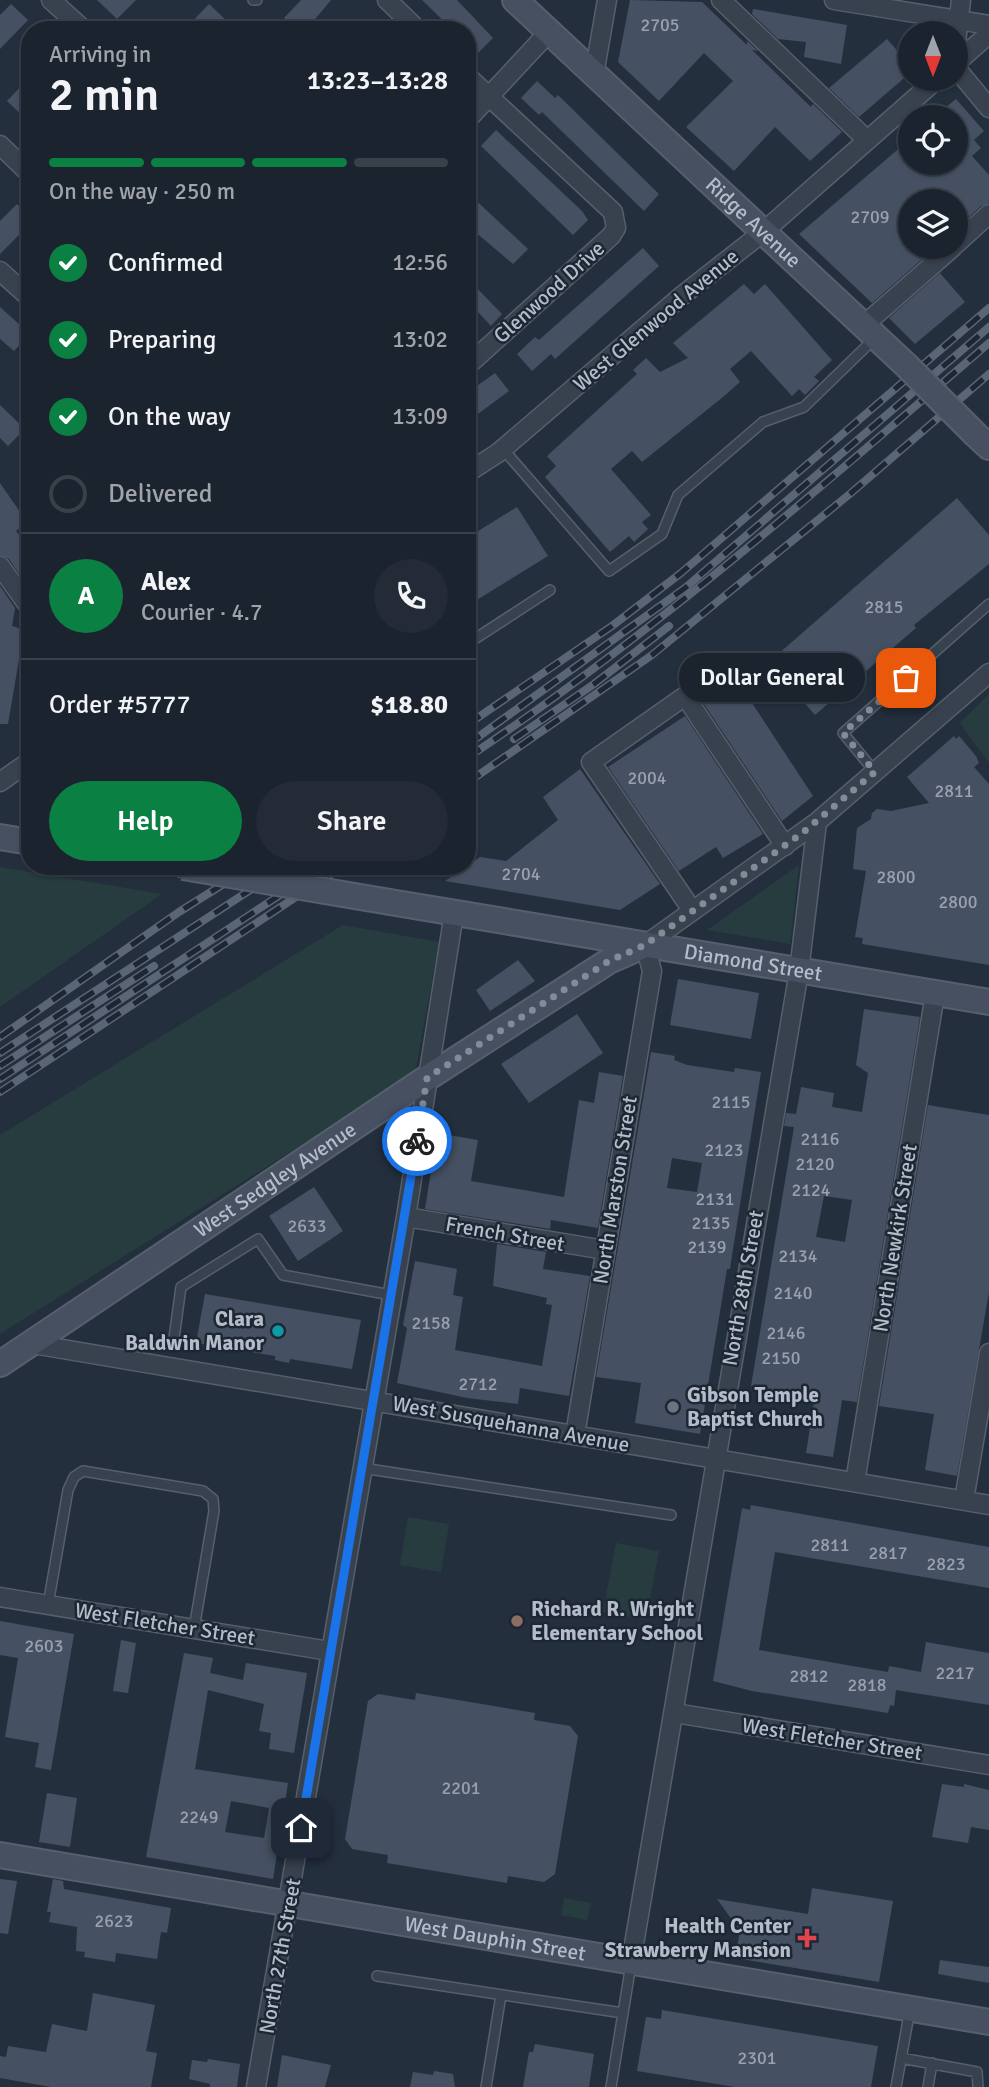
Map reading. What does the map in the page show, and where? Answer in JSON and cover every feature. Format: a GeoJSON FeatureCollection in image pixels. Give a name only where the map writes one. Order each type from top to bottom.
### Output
{"type":"FeatureCollection","features":[{"type":"Feature","properties":{"kind":"street"},"geometry":{"type":"LineString","coordinates":[[51,0],[74,21]]}},
{"type":"Feature","properties":{"kind":"street"},"geometry":{"type":"LineString","coordinates":[[387,0],[409,21]]}},
{"type":"Feature","properties":{"kind":"street","name":"Ridge Avenue"},"geometry":{"type":"LineString","coordinates":[[515,0],[870,331],[983,441]]}},
{"type":"Feature","properties":{"kind":"street"},"geometry":{"type":"LineString","coordinates":[[594,75],[607,0]]}},
{"type":"Feature","properties":{"kind":"street"},"geometry":{"type":"LineString","coordinates":[[722,0],[866,139]]}},
{"type":"Feature","properties":{"kind":"street"},"geometry":{"type":"LineString","coordinates":[[841,0],[989,25]]}},
{"type":"Feature","properties":{"kind":"street"},"geometry":{"type":"LineString","coordinates":[[958,20],[961,0]]}},
{"type":"Feature","properties":{"kind":"street"},"geometry":{"type":"LineString","coordinates":[[476,111],[549,32]]}},
{"type":"Feature","properties":{"kind":"street"},"geometry":{"type":"LineString","coordinates":[[968,54],[989,34]]}},
{"type":"Feature","properties":{"kind":"street"},"geometry":{"type":"LineString","coordinates":[[968,81],[989,108]]}},
{"type":"Feature","properties":{"kind":"street"},"geometry":{"type":"LineString","coordinates":[[476,84],[490,96]]}},
{"type":"Feature","properties":{"kind":"street","name":"West Glenwood Avenue"},"geometry":{"type":"LineString","coordinates":[[476,467],[503,449],[684,294],[762,233],[923,91]]}},
{"type":"Feature","properties":{"kind":"street","name":"Glenwood Drive"},"geometry":{"type":"LineString","coordinates":[[476,357],[616,228],[613,212],[490,96]]}},
{"type":"Feature","properties":{"kind":"street"},"geometry":{"type":"LineString","coordinates":[[0,145],[21,165]]}},
{"type":"Feature","properties":{"kind":"street"},"geometry":{"type":"LineString","coordinates":[[968,233],[989,214]]}},
{"type":"Feature","properties":{"kind":"street"},"geometry":{"type":"LineString","coordinates":[[870,331],[940,259]]}},
{"type":"Feature","properties":{"kind":"street"},"geometry":{"type":"LineString","coordinates":[[0,271],[21,291]]}},
{"type":"Feature","properties":{"kind":"street"},"geometry":{"type":"LineString","coordinates":[[0,566],[21,595]]}},
{"type":"Feature","properties":{"kind":"street","name":"West Sedgley Avenue"},"geometry":{"type":"LineString","coordinates":[[0,1364],[427,1078],[609,961],[645,945],[817,822],[989,673]]}},
{"type":"Feature","properties":{"kind":"street"},"geometry":{"type":"LineString","coordinates":[[692,911],[591,762],[685,696],[785,846]]}},
{"type":"Feature","properties":{"kind":"street"},"geometry":{"type":"LineString","coordinates":[[0,782],[21,767]]}},
{"type":"Feature","properties":{"kind":"street","name":"North 28th Street"},"geometry":{"type":"LineString","coordinates":[[631,1962],[675,1713],[714,1458],[799,971],[817,822]]}},
{"type":"Feature","properties":{"kind":"street"},"geometry":{"type":"LineString","coordinates":[[0,837],[21,840]]}},
{"type":"Feature","properties":{"kind":"street","name":"Diamond Street"},"geometry":{"type":"LineString","coordinates":[[227,875],[989,1002]]}},
{"type":"Feature","properties":{"kind":"street","name":"North 27th Street"},"geometry":{"type":"LineString","coordinates":[[257,2087],[360,1467],[406,1217],[454,913]]}},
{"type":"Feature","properties":{"kind":"street","name":"North Marston Street"},"geometry":{"type":"LineString","coordinates":[[575,1435],[652,971],[645,945]]}},
{"type":"Feature","properties":{"kind":"street","name":"North Newkirk Street"},"geometry":{"type":"LineString","coordinates":[[855,1482],[935,994]]}},
{"type":"Feature","properties":{"kind":"street","name":"French Street"},"geometry":{"type":"LineString","coordinates":[[406,1217],[605,1250]]}},
{"type":"Feature","properties":{"kind":"street","name":"West Susquehanna Avenue"},"geometry":{"type":"LineString","coordinates":[[33,1344],[989,1505]]}},
{"type":"Feature","properties":{"kind":"street"},"geometry":{"type":"LineString","coordinates":[[964,1500],[989,1353]]}},
{"type":"Feature","properties":{"kind":"street","name":"West Fletcher Street"},"geometry":{"type":"LineString","coordinates":[[0,1597],[329,1651]]}},
{"type":"Feature","properties":{"kind":"street","name":"West Fletcher Street"},"geometry":{"type":"LineString","coordinates":[[675,1713],[989,1765]]}},
{"type":"Feature","properties":{"kind":"street","name":"West Dauphin Street"},"geometry":{"type":"LineString","coordinates":[[0,1855],[989,2022]]}},
{"type":"Feature","properties":{"kind":"lane"},"geometry":{"type":"LineString","coordinates":[[503,449],[609,571],[662,534],[678,495],[762,422],[804,407],[870,331]]}},
{"type":"Feature","properties":{"kind":"lane"},"geometry":{"type":"LineString","coordinates":[[476,638],[550,590]]}},
{"type":"Feature","properties":{"kind":"lane"},"geometry":{"type":"LineString","coordinates":[[875,772],[843,733],[989,604]]}},
{"type":"Feature","properties":{"kind":"lane"},"geometry":{"type":"LineString","coordinates":[[174,1338],[181,1287],[258,1239],[283,1275],[391,1296]]}},
{"type":"Feature","properties":{"kind":"lane"},"geometry":{"type":"LineString","coordinates":[[360,1467],[671,1515]]}},
{"type":"Feature","properties":{"kind":"lane"},"geometry":{"type":"LineString","coordinates":[[48,1605],[68,1490],[74,1477],[83,1471],[190,1488],[203,1491],[213,1499],[214,1511],[194,1629]]}},
{"type":"Feature","properties":{"kind":"lane"},"geometry":{"type":"LineString","coordinates":[[611,2087],[631,1962]]}},
{"type":"Feature","properties":{"kind":"lane"},"geometry":{"type":"LineString","coordinates":[[377,1976],[623,2013]]}},
{"type":"Feature","properties":{"kind":"lane"},"geometry":{"type":"LineString","coordinates":[[485,2087],[501,1995]]}},
{"type":"Feature","properties":{"kind":"lane"},"geometry":{"type":"LineString","coordinates":[[896,2087],[910,2008]]}},
{"type":"Feature","properties":{"kind":"lane"},"geometry":{"type":"LineString","coordinates":[[901,2057],[979,2074],[978,2087]]}},
{"type":"Feature","properties":{"kind":"lane"},"geometry":{"type":"LineString","coordinates":[[928,2087],[932,2063]]}},
{"type":"Feature","properties":{"kind":"green space"},"geometry":{"type":"Polygon","coordinates":[[[989,694],[989,763],[960,723],[989,694]]]}},
{"type":"Feature","properties":{"kind":"green space"},"geometry":{"type":"Polygon","coordinates":[[[799,865],[790,944],[707,930],[799,865]]]}},
{"type":"Feature","properties":{"kind":"green space"},"geometry":{"type":"Polygon","coordinates":[[[0,867],[21,870],[21,875],[48,875],[162,894],[0,1007],[0,867]]]}},
{"type":"Feature","properties":{"kind":"green space"},"geometry":{"type":"Polygon","coordinates":[[[343,925],[439,942],[415,1074],[0,1334],[0,1135],[343,925]]]}},
{"type":"Feature","properties":{"kind":"green space"},"geometry":{"type":"Polygon","coordinates":[[[408,1517],[449,1524],[441,1572],[400,1565],[408,1517]]]}},
{"type":"Feature","properties":{"kind":"green space"},"geometry":{"type":"Polygon","coordinates":[[[616,1543],[659,1551],[646,1620],[603,1612],[616,1543]]]}},
{"type":"Feature","properties":{"kind":"green space"},"geometry":{"type":"Polygon","coordinates":[[[564,1898],[591,1903],[587,1920],[561,1915],[564,1898]]]}},
{"type":"Feature","properties":{"kind":"building"},"geometry":{"type":"Polygon","coordinates":[[[97,0],[136,0],[117,19],[97,0]]]}},
{"type":"Feature","properties":{"kind":"building"},"geometry":{"type":"Polygon","coordinates":[[[301,0],[331,0],[314,21],[287,21],[284,18],[301,0]]]}},
{"type":"Feature","properties":{"kind":"building"},"geometry":{"type":"Polygon","coordinates":[[[422,0],[457,0],[493,38],[477,54],[476,21],[444,21],[422,0]]]}},
{"type":"Feature","properties":{"kind":"building"},"geometry":{"type":"Polygon","coordinates":[[[630,0],[702,2],[747,45],[747,41],[758,51],[752,50],[811,107],[813,104],[842,132],[810,161],[775,127],[734,171],[686,127],[733,81],[704,53],[659,101],[618,62],[630,0]]]}},
{"type":"Feature","properties":{"kind":"building"},"geometry":{"type":"Polygon","coordinates":[[[11,4],[28,20],[21,21],[21,27],[0,49],[0,15],[11,4]]]}},
{"type":"Feature","properties":{"kind":"building"},"geometry":{"type":"Polygon","coordinates":[[[209,4],[226,20],[225,21],[193,21],[209,4]]]}},
{"type":"Feature","properties":{"kind":"building"},"geometry":{"type":"Polygon","coordinates":[[[753,9],[847,25],[841,64],[804,57],[806,42],[778,39],[752,14],[753,9]]]}},
{"type":"Feature","properties":{"kind":"building"},"geometry":{"type":"Polygon","coordinates":[[[887,39],[898,51],[898,83],[859,117],[829,88],[887,39]]]}},
{"type":"Feature","properties":{"kind":"building"},"geometry":{"type":"Polygon","coordinates":[[[537,81],[555,98],[558,95],[659,194],[644,211],[542,112],[539,115],[521,98],[537,81]]]}},
{"type":"Feature","properties":{"kind":"building"},"geometry":{"type":"Polygon","coordinates":[[[21,86],[21,114],[7,101],[21,86]]]}},
{"type":"Feature","properties":{"kind":"building"},"geometry":{"type":"Polygon","coordinates":[[[956,99],[961,105],[949,105],[956,99]]]}},
{"type":"Feature","properties":{"kind":"building"},"geometry":{"type":"Polygon","coordinates":[[[968,113],[984,131],[974,140],[981,148],[972,156],[989,175],[989,203],[981,206],[968,218],[968,189],[898,189],[898,259],[922,259],[872,303],[799,234],[898,149],[898,175],[968,175],[968,113]]]}},
{"type":"Feature","properties":{"kind":"building"},"geometry":{"type":"Polygon","coordinates":[[[496,130],[582,211],[588,220],[573,235],[481,146],[496,130]]]}},
{"type":"Feature","properties":{"kind":"building"},"geometry":{"type":"Polygon","coordinates":[[[476,200],[528,249],[513,264],[476,233],[476,200]]]}},
{"type":"Feature","properties":{"kind":"building"},"geometry":{"type":"Polygon","coordinates":[[[17,204],[21,208],[21,233],[0,254],[0,221],[17,204]]]}},
{"type":"Feature","properties":{"kind":"building"},"geometry":{"type":"Polygon","coordinates":[[[643,248],[659,266],[555,359],[551,354],[532,371],[517,354],[535,337],[539,340],[643,248]]]}},
{"type":"Feature","properties":{"kind":"building"},"geometry":{"type":"Polygon","coordinates":[[[940,273],[965,302],[915,344],[889,318],[940,273]]]}},
{"type":"Feature","properties":{"kind":"building"},"geometry":{"type":"Polygon","coordinates":[[[744,284],[754,294],[765,284],[832,360],[814,377],[819,381],[805,395],[799,389],[792,396],[751,351],[730,369],[740,382],[723,397],[642,462],[632,451],[611,469],[651,515],[642,522],[648,529],[634,542],[629,536],[610,552],[545,477],[556,466],[547,456],[637,374],[633,370],[646,358],[660,372],[688,358],[673,343],[744,284]]]}},
{"type":"Feature","properties":{"kind":"building"},"geometry":{"type":"Polygon","coordinates":[[[476,287],[502,314],[491,326],[476,310],[476,287]]]}},
{"type":"Feature","properties":{"kind":"building"},"geometry":{"type":"Polygon","coordinates":[[[0,307],[21,326],[21,344],[14,351],[0,339],[0,307]]]}},
{"type":"Feature","properties":{"kind":"building"},"geometry":{"type":"Polygon","coordinates":[[[495,373],[509,391],[476,415],[476,387],[495,373]]]}},
{"type":"Feature","properties":{"kind":"building"},"geometry":{"type":"Polygon","coordinates":[[[0,405],[21,425],[21,433],[8,446],[0,438],[0,405]]]}},
{"type":"Feature","properties":{"kind":"building"},"geometry":{"type":"Polygon","coordinates":[[[0,483],[21,513],[21,527],[16,531],[21,537],[21,577],[9,559],[0,555],[0,483]]]}},
{"type":"Feature","properties":{"kind":"building"},"geometry":{"type":"Polygon","coordinates":[[[957,498],[989,535],[989,564],[914,625],[916,628],[815,715],[769,662],[957,498]]]}},
{"type":"Feature","properties":{"kind":"building"},"geometry":{"type":"Polygon","coordinates":[[[517,507],[548,556],[476,600],[476,532],[517,507]]]}},
{"type":"Feature","properties":{"kind":"building"},"geometry":{"type":"Polygon","coordinates":[[[0,586],[15,608],[12,626],[21,629],[21,648],[8,724],[0,724],[0,586]]]}},
{"type":"Feature","properties":{"kind":"building"},"geometry":{"type":"Polygon","coordinates":[[[735,677],[813,796],[782,821],[702,698],[735,677]]]}},
{"type":"Feature","properties":{"kind":"building"},"geometry":{"type":"Polygon","coordinates":[[[685,716],[763,834],[723,858],[716,847],[679,871],[608,767],[685,716]]]}},
{"type":"Feature","properties":{"kind":"building"},"geometry":{"type":"Polygon","coordinates":[[[954,736],[956,739],[959,736],[976,756],[979,763],[974,767],[989,784],[989,965],[862,944],[863,938],[855,937],[866,871],[853,869],[857,828],[871,819],[872,813],[877,809],[891,811],[929,803],[907,777],[954,736]]]}},
{"type":"Feature","properties":{"kind":"building"},"geometry":{"type":"Polygon","coordinates":[[[580,769],[660,884],[620,910],[445,881],[454,875],[476,875],[476,860],[480,857],[506,861],[558,820],[543,797],[580,769]]]}},
{"type":"Feature","properties":{"kind":"building"},"geometry":{"type":"Polygon","coordinates":[[[518,960],[535,981],[490,1011],[476,990],[518,960]]]}},
{"type":"Feature","properties":{"kind":"building"},"geometry":{"type":"Polygon","coordinates":[[[678,979],[759,993],[751,1039],[670,1025],[678,979]]]}},
{"type":"Feature","properties":{"kind":"building"},"geometry":{"type":"Polygon","coordinates":[[[864,1009],[920,1017],[857,1402],[842,1400],[833,1457],[806,1453],[815,1396],[751,1386],[794,1127],[784,1126],[786,1113],[796,1114],[801,1087],[834,1093],[832,1107],[862,1112],[868,1073],[856,1065],[864,1009]],[[824,1196],[816,1237],[845,1242],[852,1200],[824,1196]]]}},
{"type":"Feature","properties":{"kind":"building"},"geometry":{"type":"Polygon","coordinates":[[[577,1014],[603,1053],[529,1103],[501,1064],[577,1014]]]}},
{"type":"Feature","properties":{"kind":"building"},"geometry":{"type":"Polygon","coordinates":[[[651,1052],[675,1056],[674,1060],[687,1065],[734,1072],[735,1068],[761,1072],[730,1269],[727,1269],[700,1434],[635,1423],[641,1383],[596,1377],[651,1052]],[[672,1158],[667,1188],[697,1192],[702,1163],[672,1158]]]}},
{"type":"Feature","properties":{"kind":"building"},"geometry":{"type":"Polygon","coordinates":[[[599,1072],[623,1076],[598,1228],[551,1220],[550,1229],[425,1209],[437,1133],[478,1140],[471,1181],[564,1197],[579,1100],[594,1103],[599,1072]]]}},
{"type":"Feature","properties":{"kind":"building"},"geometry":{"type":"Polygon","coordinates":[[[928,1105],[989,1115],[989,1292],[957,1476],[925,1470],[934,1414],[879,1406],[928,1105]]]}},
{"type":"Feature","properties":{"kind":"building"},"geometry":{"type":"Polygon","coordinates":[[[314,1187],[343,1231],[298,1261],[269,1216],[314,1187]]]}},
{"type":"Feature","properties":{"kind":"building"},"geometry":{"type":"Polygon","coordinates":[[[497,1244],[546,1252],[543,1269],[590,1276],[569,1396],[520,1388],[518,1404],[467,1398],[397,1383],[407,1328],[403,1325],[415,1261],[457,1269],[453,1295],[463,1297],[455,1350],[542,1366],[552,1305],[546,1304],[547,1298],[493,1286],[497,1244]]]}},
{"type":"Feature","properties":{"kind":"building","name":"Clara Baldwin Manor"},"geometry":{"type":"Polygon","coordinates":[[[205,1294],[361,1320],[352,1369],[290,1359],[289,1363],[275,1360],[275,1356],[196,1343],[205,1294]]]}},
{"type":"Feature","properties":{"kind":"building"},"geometry":{"type":"Polygon","coordinates":[[[751,1505],[989,1547],[989,1588],[775,1552],[759,1650],[888,1672],[889,1666],[921,1672],[926,1642],[989,1653],[989,1705],[896,1690],[894,1706],[890,1705],[888,1713],[752,1691],[713,1681],[742,1508],[750,1510],[751,1505]]]}},
{"type":"Feature","properties":{"kind":"building"},"geometry":{"type":"Polygon","coordinates":[[[0,1621],[74,1634],[51,1770],[35,1767],[39,1743],[5,1737],[18,1658],[0,1655],[0,1621]]]}},
{"type":"Feature","properties":{"kind":"building"},"geometry":{"type":"Polygon","coordinates":[[[121,1640],[136,1643],[128,1693],[113,1691],[121,1640]]]}},
{"type":"Feature","properties":{"kind":"building"},"geometry":{"type":"Polygon","coordinates":[[[184,1653],[213,1658],[210,1673],[243,1680],[246,1663],[307,1673],[294,1753],[269,1749],[271,1733],[259,1731],[264,1704],[208,1690],[195,1769],[288,1783],[273,1879],[146,1857],[184,1653]],[[231,1801],[225,1832],[264,1838],[269,1808],[231,1801]]]}},
{"type":"Feature","properties":{"kind":"building"},"geometry":{"type":"Polygon","coordinates":[[[416,1693],[535,1713],[534,1720],[570,1726],[578,1736],[555,1874],[544,1882],[508,1876],[507,1883],[387,1863],[388,1855],[352,1849],[345,1839],[368,1701],[378,1694],[415,1700],[416,1693]]]}},
{"type":"Feature","properties":{"kind":"building"},"geometry":{"type":"Polygon","coordinates":[[[942,1784],[964,1787],[964,1784],[989,1790],[989,1830],[971,1827],[968,1843],[932,1837],[942,1784]]]}},
{"type":"Feature","properties":{"kind":"building"},"geometry":{"type":"Polygon","coordinates":[[[47,1793],[77,1798],[70,1847],[39,1842],[47,1793]]]}},
{"type":"Feature","properties":{"kind":"building"},"geometry":{"type":"Polygon","coordinates":[[[0,1879],[17,1881],[8,1934],[0,1933],[0,1879]]]}},
{"type":"Feature","properties":{"kind":"building"},"geometry":{"type":"Polygon","coordinates":[[[53,1879],[63,1881],[64,1889],[171,1908],[167,1933],[161,1932],[157,1959],[116,1953],[115,1962],[84,1957],[85,1952],[76,1951],[77,1927],[49,1922],[51,1912],[47,1912],[53,1879]]]}},
{"type":"Feature","properties":{"kind":"building"},"geometry":{"type":"Polygon","coordinates":[[[812,1888],[893,1901],[879,1982],[735,1958],[740,1931],[717,1899],[808,1914],[812,1888]]]}},
{"type":"Feature","properties":{"kind":"building"},"geometry":{"type":"Polygon","coordinates":[[[940,1960],[989,1967],[989,1983],[938,1974],[940,1960]]]}},
{"type":"Feature","properties":{"kind":"building"},"geometry":{"type":"Polygon","coordinates":[[[93,1993],[155,2005],[146,2051],[157,2053],[151,2087],[51,2087],[0,2078],[0,2056],[6,2057],[8,2046],[46,2052],[52,2024],[87,2031],[93,1993]]]}},
{"type":"Feature","properties":{"kind":"building"},"geometry":{"type":"Polygon","coordinates":[[[662,2010],[878,2046],[871,2087],[735,2087],[637,2071],[646,2017],[661,2019],[662,2010]]]}},
{"type":"Feature","properties":{"kind":"building"},"geometry":{"type":"Polygon","coordinates":[[[535,2044],[594,2054],[589,2087],[523,2087],[529,2052],[533,2052],[535,2044]]]}},
{"type":"Feature","properties":{"kind":"building"},"geometry":{"type":"Polygon","coordinates":[[[282,2055],[331,2065],[325,2087],[277,2087],[282,2055]]]}},
{"type":"Feature","properties":{"kind":"building"},"geometry":{"type":"Polygon","coordinates":[[[208,2059],[240,2064],[237,2087],[210,2087],[210,2084],[189,2079],[192,2060],[207,2062],[208,2059]]]}},
{"type":"Feature","properties":{"kind":"building"},"geometry":{"type":"Polygon","coordinates":[[[434,2071],[453,2074],[455,2087],[410,2087],[413,2072],[433,2075],[434,2071]]]}},
{"type":"Feature","properties":{"kind":"railway"},"geometry":{"type":"LineString","coordinates":[[476,719],[612,626],[681,573],[989,308]]}},
{"type":"Feature","properties":{"kind":"railway"},"geometry":{"type":"LineString","coordinates":[[476,739],[685,588],[989,327]]}},
{"type":"Feature","properties":{"kind":"railway"},"geometry":{"type":"LineString","coordinates":[[476,752],[536,711],[669,610],[799,505],[989,343]]}},
{"type":"Feature","properties":{"kind":"railway"},"geometry":{"type":"LineString","coordinates":[[476,777],[652,655],[851,493],[989,374]]}},
{"type":"Feature","properties":{"kind":"railway"},"geometry":{"type":"LineString","coordinates":[[514,739],[594,684],[669,626]]}},
{"type":"Feature","properties":{"kind":"railway"},"geometry":{"type":"LineString","coordinates":[[0,1037],[179,912],[238,875]]}},
{"type":"Feature","properties":{"kind":"railway"},"geometry":{"type":"LineString","coordinates":[[0,1053],[273,875]]}},
{"type":"Feature","properties":{"kind":"railway"},"geometry":{"type":"LineString","coordinates":[[0,1079],[310,875]]}},
{"type":"Feature","properties":{"kind":"railway"},"geometry":{"type":"LineString","coordinates":[[0,1092],[329,875]]}},
{"type":"Feature","properties":{"kind":"railway"},"geometry":{"type":"LineString","coordinates":[[0,1066],[154,966]]}},
{"type":"Feature","properties":{"kind":"way so far"},"geometry":{"type":"LineString","coordinates":[[417,1141],[427,1078],[609,961],[645,945],[817,822],[875,772],[843,733],[906,678]]}},
{"type":"Feature","properties":{"kind":"place","name":"Dollar General"},"geometry":{"type":"Point","coordinates":[906,678]}},
{"type":"Feature","properties":{"kind":"place","name":"Clara Baldwin Manor"},"geometry":{"type":"Point","coordinates":[278,1331]}},
{"type":"Feature","properties":{"kind":"place","name":"Gibson Temple Baptist Church"},"geometry":{"type":"Point","coordinates":[673,1407]}},
{"type":"Feature","properties":{"kind":"place","name":"Richard R. Wright Elementary School"},"geometry":{"type":"Point","coordinates":[517,1621]}},
{"type":"Feature","properties":{"kind":"place","name":"Health Center Strawberry Mansion"},"geometry":{"type":"Point","coordinates":[807,1938]}},
{"type":"Feature","properties":{"kind":"route"},"geometry":{"type":"LineString","coordinates":[[301,1828],[417,1141]]}}]}
